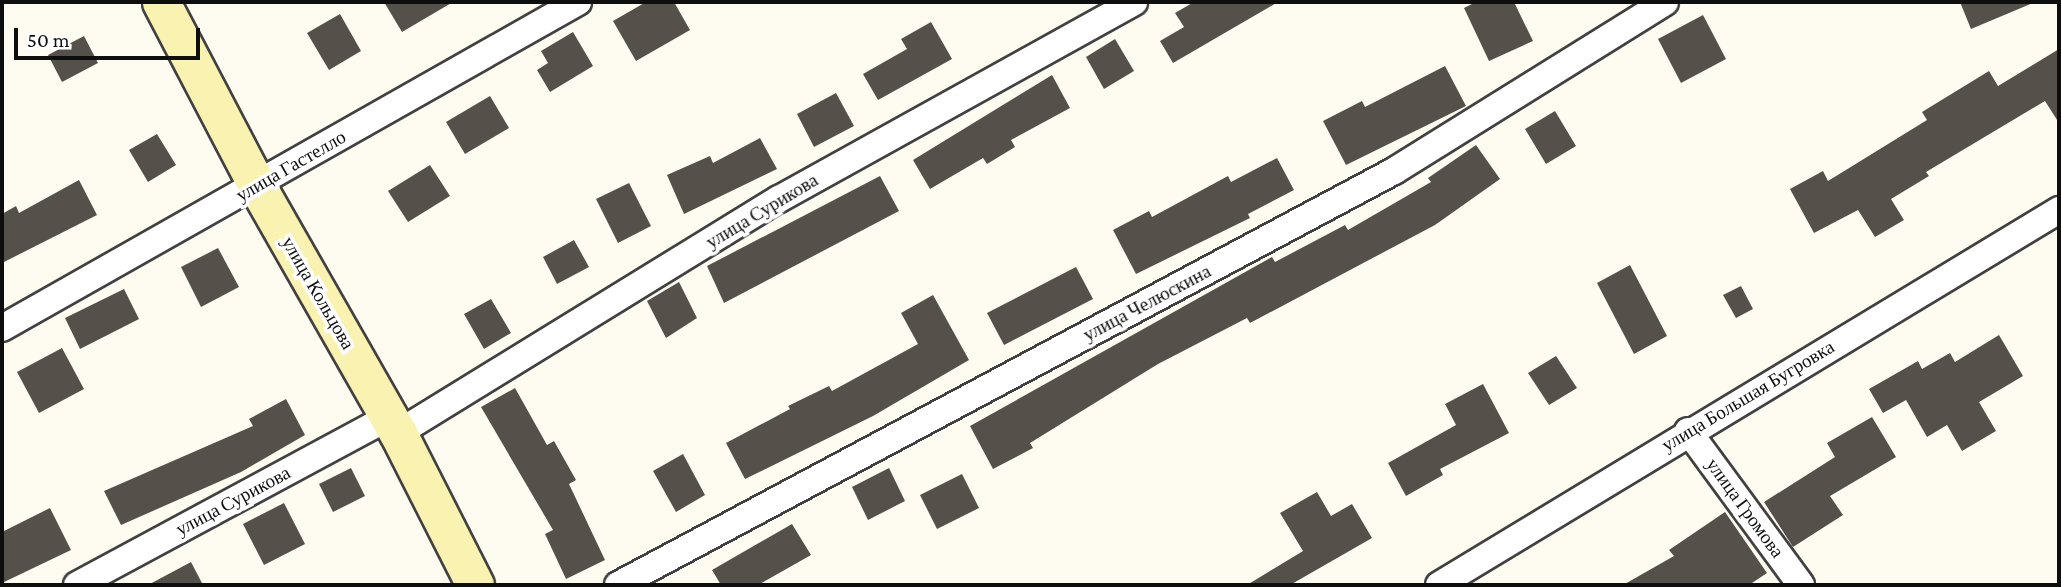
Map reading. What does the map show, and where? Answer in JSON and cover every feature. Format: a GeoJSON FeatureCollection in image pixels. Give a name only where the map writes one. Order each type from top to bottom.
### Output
{"type":"FeatureCollection","features":[{"type":"Feature","properties":{"kind":"street","name":"улица Кольцова"},"geometry":{"type":"LineString","coordinates":[[161,2],[257,186],[394,425],[475,585]]}},
{"type":"Feature","properties":{"kind":"street","name":"улица Гастелло"},"geometry":{"type":"LineString","coordinates":[[2,328],[579,2]]}},
{"type":"Feature","properties":{"kind":"street","name":"улица Сурикова"},"geometry":{"type":"LineString","coordinates":[[77,585],[394,425],[779,199],[1134,2]]}},
{"type":"Feature","properties":{"kind":"street","name":"улица Челюскина"},"geometry":{"type":"LineString","coordinates":[[618,585],[1394,170],[1665,2]]}},
{"type":"Feature","properties":{"kind":"street","name":"улица Большая Бугровка"},"geometry":{"type":"LineString","coordinates":[[1439,585],[1688,431],[2059,210]]}},
{"type":"Feature","properties":{"kind":"street","name":"улица Громова"},"geometry":{"type":"LineString","coordinates":[[1688,431],[1801,585]]}},
{"type":"Feature","properties":{"kind":"building"},"geometry":{"type":"Polygon","coordinates":[[[384,2],[453,2],[402,32],[384,2]]]}},
{"type":"Feature","properties":{"kind":"building"},"geometry":{"type":"Polygon","coordinates":[[[646,2],[674,2],[690,30],[636,61],[613,21],[646,2]]]}},
{"type":"Feature","properties":{"kind":"building"},"geometry":{"type":"Polygon","coordinates":[[[1194,2],[1278,2],[1173,63],[1160,41],[1184,27],[1175,13],[1194,2]]]}},
{"type":"Feature","properties":{"kind":"building"},"geometry":{"type":"Polygon","coordinates":[[[1476,2],[1514,2],[1533,41],[1489,61],[1464,8],[1476,2]]]}},
{"type":"Feature","properties":{"kind":"building"},"geometry":{"type":"Polygon","coordinates":[[[1960,2],[2035,2],[1971,29],[1960,2]]]}},
{"type":"Feature","properties":{"kind":"building"},"geometry":{"type":"Polygon","coordinates":[[[340,14],[361,51],[329,70],[307,33],[340,14]]]}},
{"type":"Feature","properties":{"kind":"building"},"geometry":{"type":"Polygon","coordinates":[[[1703,15],[1726,59],[1681,83],[1658,39],[1703,15]]]}},
{"type":"Feature","properties":{"kind":"building"},"geometry":{"type":"Polygon","coordinates":[[[931,22],[952,59],[878,100],[863,74],[907,49],[901,39],[931,22]]]}},
{"type":"Feature","properties":{"kind":"building"},"geometry":{"type":"Polygon","coordinates":[[[573,32],[593,66],[550,92],[537,70],[548,63],[541,51],[573,32]]]}},
{"type":"Feature","properties":{"kind":"building"},"geometry":{"type":"Polygon","coordinates":[[[84,36],[98,63],[62,82],[48,55],[84,36]]]}},
{"type":"Feature","properties":{"kind":"building"},"geometry":{"type":"Polygon","coordinates":[[[1115,39],[1134,71],[1104,89],[1086,57],[1115,39]]]}},
{"type":"Feature","properties":{"kind":"building"},"geometry":{"type":"Polygon","coordinates":[[[2059,49],[2059,123],[2045,101],[1926,172],[1929,176],[1891,199],[1904,220],[1875,237],[1858,210],[1814,233],[1790,189],[1823,171],[1828,181],[1927,120],[1922,112],[1989,71],[1998,86],[2059,49]]]}},
{"type":"Feature","properties":{"kind":"building"},"geometry":{"type":"Polygon","coordinates":[[[1445,66],[1466,106],[1346,165],[1323,121],[1362,101],[1365,107],[1445,66]]]}},
{"type":"Feature","properties":{"kind":"building"},"geometry":{"type":"Polygon","coordinates":[[[1052,75],[1070,108],[1011,140],[1015,147],[987,164],[983,158],[930,189],[913,160],[1052,75]]]}},
{"type":"Feature","properties":{"kind":"building"},"geometry":{"type":"Polygon","coordinates":[[[836,93],[854,126],[814,147],[797,114],[836,93]]]}},
{"type":"Feature","properties":{"kind":"building"},"geometry":{"type":"Polygon","coordinates":[[[490,96],[509,128],[465,154],[446,122],[490,96]]]}},
{"type":"Feature","properties":{"kind":"building"},"geometry":{"type":"Polygon","coordinates":[[[1555,111],[1576,146],[1546,164],[1525,129],[1555,111]]]}},
{"type":"Feature","properties":{"kind":"building"},"geometry":{"type":"Polygon","coordinates":[[[157,134],[176,165],[148,182],[129,150],[157,134]]]}},
{"type":"Feature","properties":{"kind":"building"},"geometry":{"type":"Polygon","coordinates":[[[760,138],[777,169],[684,214],[667,175],[710,156],[713,163],[760,138]]]}},
{"type":"Feature","properties":{"kind":"building"},"geometry":{"type":"Polygon","coordinates":[[[1476,145],[1500,179],[1435,225],[1250,323],[1247,318],[1158,364],[1030,443],[1033,448],[993,469],[970,426],[1272,257],[1275,262],[1345,225],[1348,230],[1431,182],[1428,178],[1476,145]]]}},
{"type":"Feature","properties":{"kind":"building"},"geometry":{"type":"Polygon","coordinates":[[[1277,158],[1294,190],[1248,214],[1250,218],[1136,274],[1113,230],[1149,211],[1152,217],[1228,176],[1231,182],[1277,158]]]}},
{"type":"Feature","properties":{"kind":"building"},"geometry":{"type":"Polygon","coordinates":[[[430,165],[450,196],[408,222],[388,191],[430,165]]]}},
{"type":"Feature","properties":{"kind":"building"},"geometry":{"type":"Polygon","coordinates":[[[880,176],[899,211],[724,303],[707,266],[880,176]]]}},
{"type":"Feature","properties":{"kind":"building"},"geometry":{"type":"Polygon","coordinates":[[[79,180],[97,215],[2,263],[2,214],[16,206],[19,213],[79,180]]]}},
{"type":"Feature","properties":{"kind":"building"},"geometry":{"type":"Polygon","coordinates":[[[629,183],[651,226],[618,243],[596,199],[629,183]]]}},
{"type":"Feature","properties":{"kind":"building"},"geometry":{"type":"Polygon","coordinates":[[[574,240],[589,267],[557,284],[543,257],[574,240]]]}},
{"type":"Feature","properties":{"kind":"building"},"geometry":{"type":"Polygon","coordinates":[[[218,248],[239,287],[201,307],[181,267],[218,248]]]}},
{"type":"Feature","properties":{"kind":"building"},"geometry":{"type":"Polygon","coordinates":[[[1630,265],[1667,336],[1634,354],[1597,283],[1630,265]]]}},
{"type":"Feature","properties":{"kind":"building"},"geometry":{"type":"Polygon","coordinates":[[[1076,267],[1093,299],[1004,345],[987,313],[1076,267]]]}},
{"type":"Feature","properties":{"kind":"building"},"geometry":{"type":"Polygon","coordinates":[[[679,282],[697,318],[666,338],[647,301],[679,282]]]}},
{"type":"Feature","properties":{"kind":"building"},"geometry":{"type":"Polygon","coordinates":[[[1741,286],[1753,309],[1736,318],[1723,295],[1741,286]]]}},
{"type":"Feature","properties":{"kind":"building"},"geometry":{"type":"Polygon","coordinates":[[[124,289],[139,319],[80,349],[65,318],[124,289]]]}},
{"type":"Feature","properties":{"kind":"building"},"geometry":{"type":"Polygon","coordinates":[[[933,295],[969,360],[873,416],[745,479],[726,443],[790,409],[788,406],[829,386],[832,391],[918,344],[901,313],[933,295]]]}},
{"type":"Feature","properties":{"kind":"building"},"geometry":{"type":"Polygon","coordinates":[[[491,299],[511,333],[484,349],[464,314],[491,299]]]}},
{"type":"Feature","properties":{"kind":"building"},"geometry":{"type":"Polygon","coordinates":[[[1999,335],[2023,376],[1979,402],[1996,431],[1962,451],[1947,425],[1927,437],[1906,400],[1883,413],[1869,389],[1918,361],[1922,369],[1950,353],[1955,362],[1999,335]]]}},
{"type":"Feature","properties":{"kind":"building"},"geometry":{"type":"Polygon","coordinates":[[[62,348],[84,389],[39,413],[17,372],[62,348]]]}},
{"type":"Feature","properties":{"kind":"building"},"geometry":{"type":"Polygon","coordinates":[[[1556,356],[1577,388],[1549,405],[1528,373],[1556,356]]]}},
{"type":"Feature","properties":{"kind":"building"},"geometry":{"type":"Polygon","coordinates":[[[1483,384],[1509,433],[1440,469],[1443,475],[1406,496],[1388,463],[1456,425],[1445,404],[1483,384]]]}},
{"type":"Feature","properties":{"kind":"building"},"geometry":{"type":"Polygon","coordinates":[[[515,388],[547,445],[554,441],[576,480],[569,484],[605,560],[566,579],[545,534],[553,530],[481,407],[515,388]]]}},
{"type":"Feature","properties":{"kind":"building"},"geometry":{"type":"Polygon","coordinates":[[[286,399],[305,435],[241,472],[121,525],[104,491],[253,426],[249,419],[286,399]]]}},
{"type":"Feature","properties":{"kind":"building"},"geometry":{"type":"Polygon","coordinates":[[[1872,417],[1896,457],[1830,496],[1843,515],[1793,547],[1764,502],[1835,457],[1827,443],[1872,417]]]}},
{"type":"Feature","properties":{"kind":"building"},"geometry":{"type":"Polygon","coordinates":[[[683,454],[705,495],[676,512],[653,471],[683,454]]]}},
{"type":"Feature","properties":{"kind":"building"},"geometry":{"type":"Polygon","coordinates":[[[351,468],[365,496],[333,512],[319,484],[351,468]]]}},
{"type":"Feature","properties":{"kind":"building"},"geometry":{"type":"Polygon","coordinates":[[[889,468],[905,501],[868,520],[852,487],[889,468]]]}},
{"type":"Feature","properties":{"kind":"building"},"geometry":{"type":"Polygon","coordinates":[[[962,474],[979,508],[937,529],[920,495],[962,474]]]}},
{"type":"Feature","properties":{"kind":"building"},"geometry":{"type":"Polygon","coordinates":[[[1317,492],[1331,516],[1352,504],[1372,538],[1290,585],[1247,585],[1303,551],[1280,513],[1317,492]]]}},
{"type":"Feature","properties":{"kind":"building"},"geometry":{"type":"Polygon","coordinates":[[[284,503],[305,544],[264,565],[243,524],[284,503]]]}},
{"type":"Feature","properties":{"kind":"building"},"geometry":{"type":"Polygon","coordinates":[[[50,508],[71,550],[2,583],[2,532],[50,508]]]}},
{"type":"Feature","properties":{"kind":"building"},"geometry":{"type":"Polygon","coordinates":[[[1725,512],[1767,573],[1749,585],[1623,585],[1674,556],[1669,550],[1725,512]]]}},
{"type":"Feature","properties":{"kind":"building"},"geometry":{"type":"Polygon","coordinates":[[[792,524],[811,555],[758,585],[721,585],[712,570],[792,524]]]}},
{"type":"Feature","properties":{"kind":"building"},"geometry":{"type":"Polygon","coordinates":[[[191,562],[203,585],[148,585],[191,562]]]}}]}
